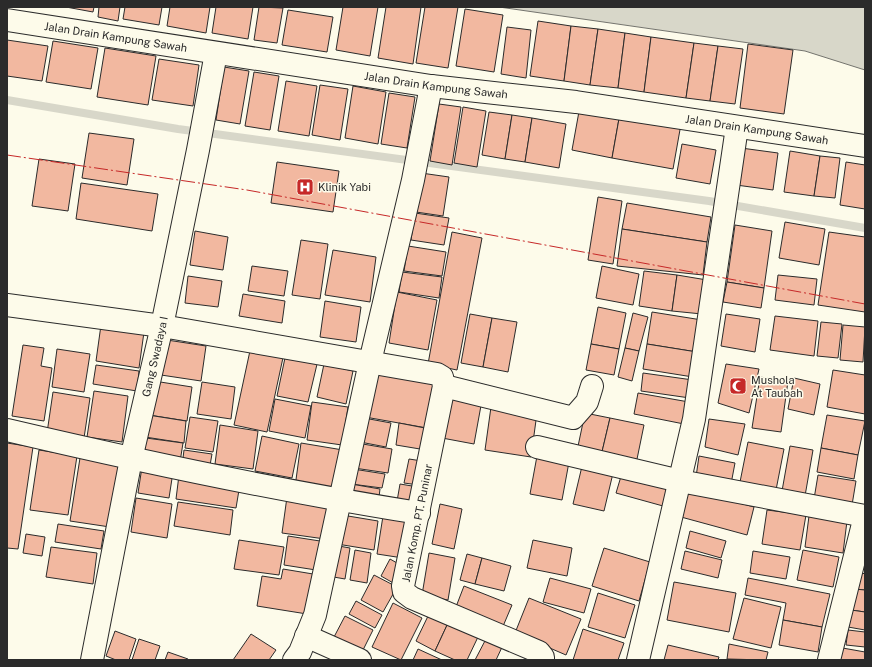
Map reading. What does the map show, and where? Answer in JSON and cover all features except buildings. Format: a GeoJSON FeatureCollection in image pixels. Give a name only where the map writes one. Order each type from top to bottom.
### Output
{"type":"FeatureCollection","features":[{"type":"Feature","properties":{"kind":"street","name":"Jalan Drain Kampung Sawah"},"geometry":{"type":"LineString","coordinates":[[7,20],[216,54],[430,86],[576,102],[865,146]]}},
{"type":"Feature","properties":{"kind":"street","name":"Gang Swadaya I"},"geometry":{"type":"LineString","coordinates":[[92,660],[132,459],[162,326],[216,54]]}},
{"type":"Feature","properties":{"kind":"street"},"geometry":{"type":"LineString","coordinates":[[294,660],[315,615],[370,362],[413,180],[430,86]]}},
{"type":"Feature","properties":{"kind":"street"},"geometry":{"type":"LineString","coordinates":[[638,660],[694,419],[737,127]]}},
{"type":"Feature","properties":{"kind":"street"},"geometry":{"type":"LineString","coordinates":[[7,305],[162,326],[370,362],[441,380],[573,418],[587,402],[592,386]]}},
{"type":"Feature","properties":{"kind":"street","name":"Jalan Komp. PT. Puninar"},"geometry":{"type":"LineString","coordinates":[[441,380],[404,592],[408,596],[539,652],[543,657],[543,660]]}},
{"type":"Feature","properties":{"kind":"street"},"geometry":{"type":"LineString","coordinates":[[7,430],[132,459],[340,501],[419,513]]}},
{"type":"Feature","properties":{"kind":"street"},"geometry":{"type":"LineString","coordinates":[[536,448],[680,480],[865,516],[829,660]]}},
{"type":"Feature","properties":{"kind":"street"},"geometry":{"type":"LineString","coordinates":[[306,636],[360,660]]}},
{"type":"Feature","properties":{"kind":"shaded area"},"geometry":{"type":"Polygon","coordinates":[[[499,7],[865,7],[865,70],[805,51],[499,7]]]}},
{"type":"Feature","properties":{"kind":"waterway"},"geometry":{"type":"LineString","coordinates":[[7,100],[178,129],[709,201],[865,228]]}},
{"type":"Feature","properties":{"kind":"power"},"geometry":{"type":"LineString","coordinates":[[7,155],[247,190],[865,304]]}},
{"type":"Feature","properties":{"kind":"place","name":"Klinik Yabi"},"geometry":{"type":"Point","coordinates":[305,187]}},
{"type":"Feature","properties":{"kind":"place","name":"Mushola At Taubah"},"geometry":{"type":"Point","coordinates":[738,386]}}]}
